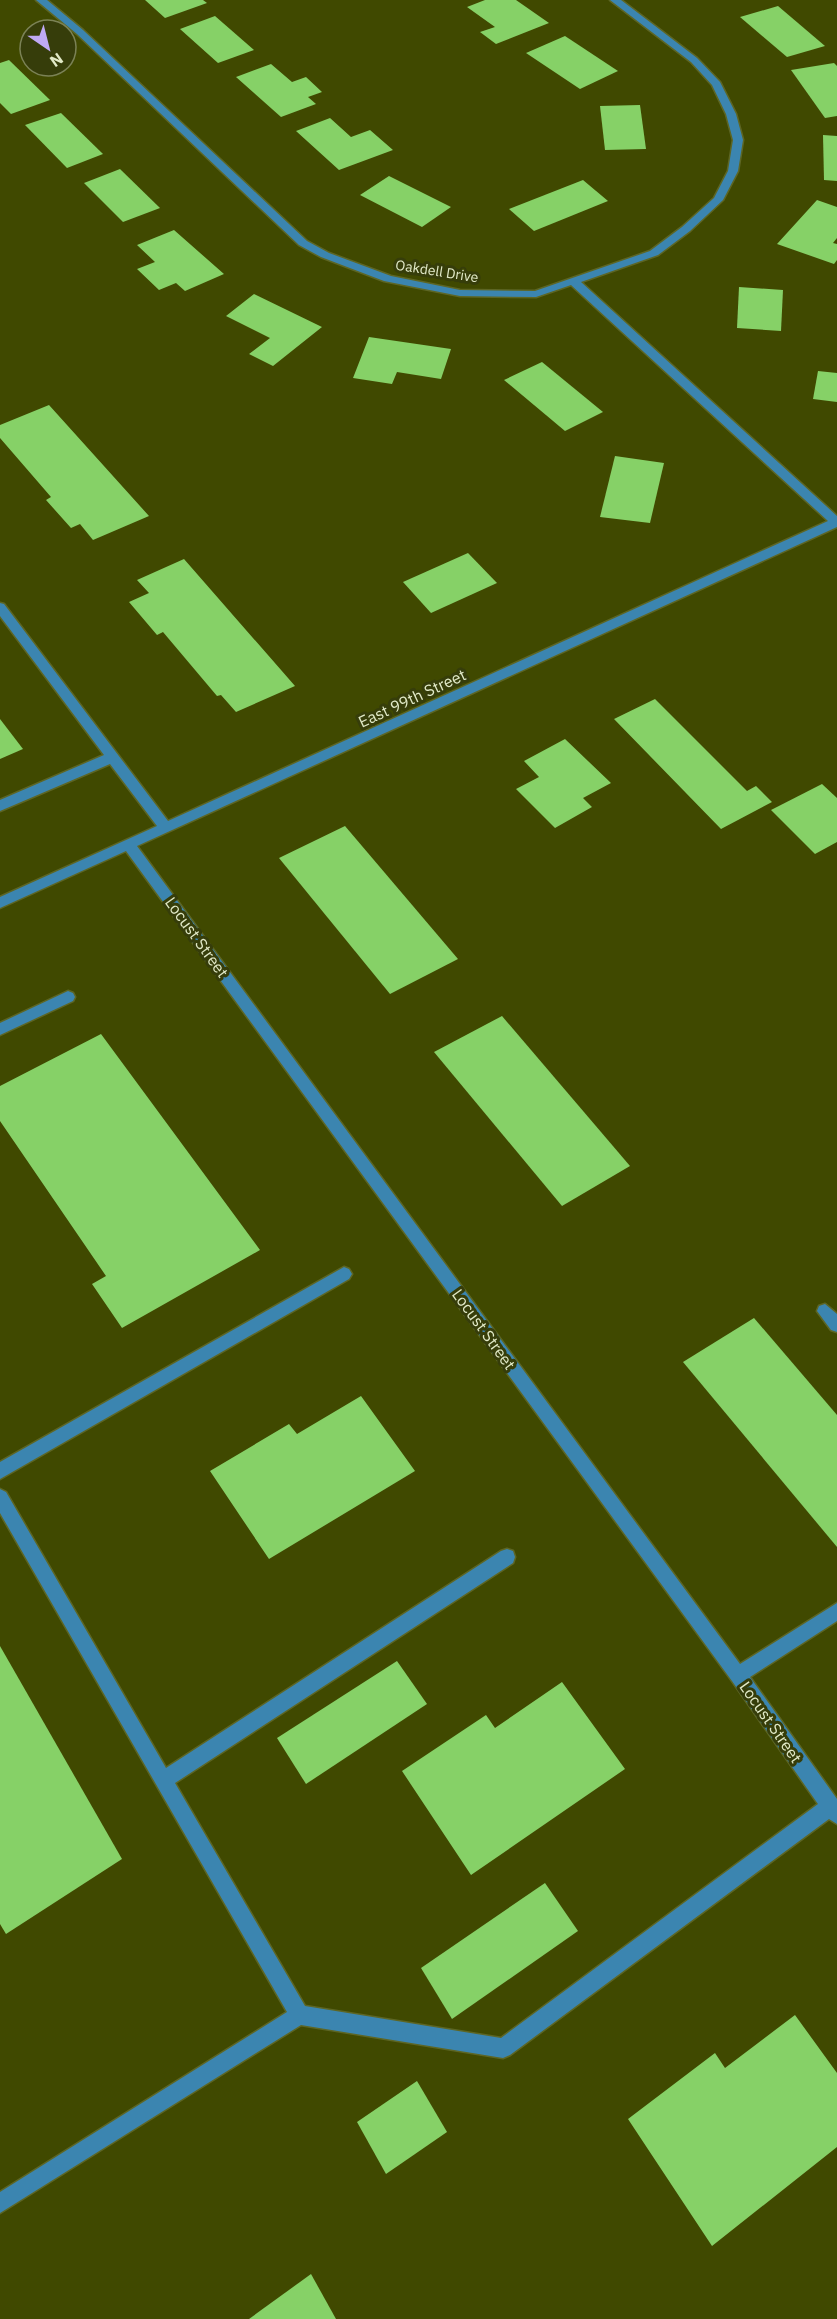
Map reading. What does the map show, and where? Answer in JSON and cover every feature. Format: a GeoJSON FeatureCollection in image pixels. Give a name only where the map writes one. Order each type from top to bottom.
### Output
{"type":"FeatureCollection","features":[{"type":"Feature","properties":{"kind":"street","name":"Oakdell Drive"},"geometry":{"type":"LineString","coordinates":[[40,0],[80,32],[303,243],[325,255],[387,279],[460,293],[536,294],[575,283],[654,253],[686,230],[718,200],[733,171],[738,140],[731,114],[716,84],[694,60],[615,0]]}},
{"type":"Feature","properties":{"kind":"street"},"geometry":{"type":"LineString","coordinates":[[575,283],[837,522]]}},
{"type":"Feature","properties":{"kind":"street","name":"East 99th Street"},"geometry":{"type":"LineString","coordinates":[[0,903],[837,522]]}},
{"type":"Feature","properties":{"kind":"street"},"geometry":{"type":"LineString","coordinates":[[0,607],[166,828]]}},
{"type":"Feature","properties":{"kind":"street"},"geometry":{"type":"LineString","coordinates":[[0,806],[113,757]]}},
{"type":"Feature","properties":{"kind":"street","name":"Locust Street"},"geometry":{"type":"LineString","coordinates":[[129,845],[738,1675],[834,1810]]}},
{"type":"Feature","properties":{"kind":"street"},"geometry":{"type":"LineString","coordinates":[[0,1029],[68,997]]}},
{"type":"Feature","properties":{"kind":"street"},"geometry":{"type":"LineString","coordinates":[[0,1472],[344,1274]]}},
{"type":"Feature","properties":{"kind":"street"},"geometry":{"type":"LineString","coordinates":[[825,1311],[837,1325]]}},
{"type":"Feature","properties":{"kind":"street"},"geometry":{"type":"LineString","coordinates":[[0,1497],[299,2015]]}},
{"type":"Feature","properties":{"kind":"street"},"geometry":{"type":"LineString","coordinates":[[164,1780],[507,1557]]}},
{"type":"Feature","properties":{"kind":"street"},"geometry":{"type":"LineString","coordinates":[[738,1675],[837,1611]]}},
{"type":"Feature","properties":{"kind":"street"},"geometry":{"type":"LineString","coordinates":[[0,2203],[299,2015],[503,2048],[834,1810]]}},
{"type":"Feature","properties":{"kind":"building"},"geometry":{"type":"Polygon","coordinates":[[[145,0],[203,0],[207,3],[165,18],[145,0]]]}},
{"type":"Feature","properties":{"kind":"building"},"geometry":{"type":"Polygon","coordinates":[[[485,0],[516,0],[549,23],[496,44],[480,32],[495,27],[467,7],[485,0]]]}},
{"type":"Feature","properties":{"kind":"building"},"geometry":{"type":"Polygon","coordinates":[[[778,6],[825,46],[787,57],[740,17],[778,6]]]}},
{"type":"Feature","properties":{"kind":"building"},"geometry":{"type":"Polygon","coordinates":[[[215,16],[254,50],[218,63],[180,29],[215,16]]]}},
{"type":"Feature","properties":{"kind":"building"},"geometry":{"type":"Polygon","coordinates":[[[565,36],[618,71],[580,89],[526,53],[565,36]]]}},
{"type":"Feature","properties":{"kind":"building"},"geometry":{"type":"Polygon","coordinates":[[[9,60],[18,69],[18,78],[27,78],[50,100],[11,114],[0,103],[0,63],[9,60]]]}},
{"type":"Feature","properties":{"kind":"building"},"geometry":{"type":"Polygon","coordinates":[[[834,63],[837,66],[837,116],[825,118],[791,70],[834,63]]]}},
{"type":"Feature","properties":{"kind":"building"},"geometry":{"type":"Polygon","coordinates":[[[271,64],[292,82],[306,77],[322,92],[308,97],[316,104],[281,117],[236,77],[271,64]]]}},
{"type":"Feature","properties":{"kind":"building"},"geometry":{"type":"Polygon","coordinates":[[[640,105],[646,149],[605,150],[600,106],[640,105]]]}},
{"type":"Feature","properties":{"kind":"building"},"geometry":{"type":"Polygon","coordinates":[[[61,113],[103,154],[67,168],[25,125],[61,113]]]}},
{"type":"Feature","properties":{"kind":"building"},"geometry":{"type":"Polygon","coordinates":[[[330,118],[351,137],[370,130],[393,150],[339,170],[296,131],[330,118]]]}},
{"type":"Feature","properties":{"kind":"building"},"geometry":{"type":"Polygon","coordinates":[[[823,135],[837,136],[837,181],[824,180],[823,135]]]}},
{"type":"Feature","properties":{"kind":"building"},"geometry":{"type":"Polygon","coordinates":[[[120,169],[160,208],[123,222],[84,183],[120,169]]]}},
{"type":"Feature","properties":{"kind":"building"},"geometry":{"type":"Polygon","coordinates":[[[389,176],[451,207],[422,227],[360,195],[389,176]]]}},
{"type":"Feature","properties":{"kind":"building"},"geometry":{"type":"Polygon","coordinates":[[[583,180],[608,201],[534,231],[509,209],[583,180]]]}},
{"type":"Feature","properties":{"kind":"building"},"geometry":{"type":"Polygon","coordinates":[[[817,200],[837,207],[837,238],[833,243],[837,244],[837,260],[834,264],[777,244],[817,200]]]}},
{"type":"Feature","properties":{"kind":"building"},"geometry":{"type":"Polygon","coordinates":[[[174,230],[224,274],[185,291],[176,283],[159,290],[137,269],[155,262],[137,245],[174,230]]]}},
{"type":"Feature","properties":{"kind":"building"},"geometry":{"type":"Polygon","coordinates":[[[739,287],[783,290],[781,331],[737,328],[739,287]]]}},
{"type":"Feature","properties":{"kind":"building"},"geometry":{"type":"Polygon","coordinates":[[[254,294],[322,327],[273,366],[249,354],[270,338],[226,316],[254,294]]]}},
{"type":"Feature","properties":{"kind":"building"},"geometry":{"type":"Polygon","coordinates":[[[369,337],[451,349],[441,379],[397,372],[392,384],[353,378],[369,337]]]}},
{"type":"Feature","properties":{"kind":"building"},"geometry":{"type":"Polygon","coordinates":[[[542,362],[603,412],[565,431],[504,380],[542,362]]]}},
{"type":"Feature","properties":{"kind":"building"},"geometry":{"type":"Polygon","coordinates":[[[818,371],[837,373],[837,402],[813,399],[818,371]]]}},
{"type":"Feature","properties":{"kind":"building"},"geometry":{"type":"Polygon","coordinates":[[[49,405],[149,516],[93,540],[80,524],[71,528],[46,500],[51,497],[0,438],[0,425],[49,405]]]}},
{"type":"Feature","properties":{"kind":"building"},"geometry":{"type":"Polygon","coordinates":[[[615,456],[664,463],[650,523],[600,517],[615,456]]]}},
{"type":"Feature","properties":{"kind":"building"},"geometry":{"type":"Polygon","coordinates":[[[468,553],[497,583],[431,613],[403,582],[468,553]]]}},
{"type":"Feature","properties":{"kind":"building"},"geometry":{"type":"Polygon","coordinates":[[[184,559],[295,686],[236,712],[221,695],[217,696],[163,632],[157,635],[129,602],[149,593],[137,580],[184,559]]]}},
{"type":"Feature","properties":{"kind":"building"},"geometry":{"type":"Polygon","coordinates":[[[655,699],[747,791],[756,786],[772,802],[721,829],[614,719],[655,699]]]}},
{"type":"Feature","properties":{"kind":"building"},"geometry":{"type":"Polygon","coordinates":[[[0,719],[23,749],[0,759],[0,719]]]}},
{"type":"Feature","properties":{"kind":"building"},"geometry":{"type":"Polygon","coordinates":[[[565,739],[611,783],[583,798],[592,807],[555,828],[516,789],[539,777],[524,761],[565,739]]]}},
{"type":"Feature","properties":{"kind":"building"},"geometry":{"type":"Polygon","coordinates":[[[822,784],[837,798],[837,842],[815,854],[771,810],[822,784]]]}},
{"type":"Feature","properties":{"kind":"building"},"geometry":{"type":"Polygon","coordinates":[[[345,826],[458,959],[390,994],[279,858],[345,826]]]}},
{"type":"Feature","properties":{"kind":"building"},"geometry":{"type":"Polygon","coordinates":[[[502,1016],[630,1166],[562,1206],[434,1052],[502,1016]]]}},
{"type":"Feature","properties":{"kind":"building"},"geometry":{"type":"Polygon","coordinates":[[[101,1034],[260,1250],[122,1328],[92,1284],[106,1276],[0,1121],[0,1086],[101,1034]]]}},
{"type":"Feature","properties":{"kind":"building"},"geometry":{"type":"Polygon","coordinates":[[[754,1318],[837,1415],[837,1547],[683,1362],[754,1318]]]}},
{"type":"Feature","properties":{"kind":"building"},"geometry":{"type":"Polygon","coordinates":[[[361,1396],[415,1471],[269,1559],[210,1471],[289,1424],[297,1434],[361,1396]]]}},
{"type":"Feature","properties":{"kind":"building"},"geometry":{"type":"Polygon","coordinates":[[[0,1646],[122,1859],[6,1934],[0,1924],[0,1646]]]}},
{"type":"Feature","properties":{"kind":"building"},"geometry":{"type":"Polygon","coordinates":[[[397,1661],[427,1704],[306,1784],[277,1738],[397,1661]]]}},
{"type":"Feature","properties":{"kind":"building"},"geometry":{"type":"Polygon","coordinates":[[[562,1682],[625,1769],[471,1875],[402,1771],[486,1715],[495,1728],[562,1682]]]}},
{"type":"Feature","properties":{"kind":"building"},"geometry":{"type":"Polygon","coordinates":[[[545,1883],[578,1931],[452,2019],[421,1968],[545,1883]]]}},
{"type":"Feature","properties":{"kind":"building"},"geometry":{"type":"Polygon","coordinates":[[[795,2015],[837,2073],[837,2147],[712,2246],[628,2119],[715,2053],[725,2068],[795,2015]]]}},
{"type":"Feature","properties":{"kind":"building"},"geometry":{"type":"Polygon","coordinates":[[[417,2081],[447,2132],[386,2174],[357,2122],[417,2081]]]}},
{"type":"Feature","properties":{"kind":"building"},"geometry":{"type":"Polygon","coordinates":[[[311,2274],[336,2319],[249,2319],[311,2274]]]}}]}
